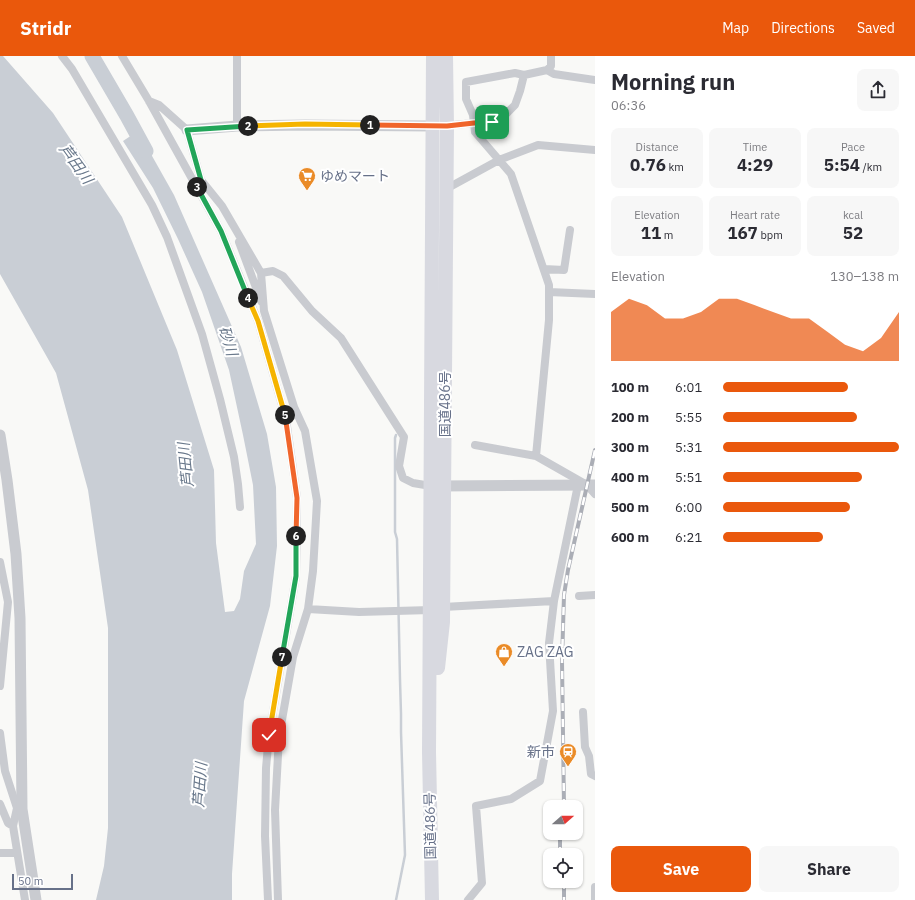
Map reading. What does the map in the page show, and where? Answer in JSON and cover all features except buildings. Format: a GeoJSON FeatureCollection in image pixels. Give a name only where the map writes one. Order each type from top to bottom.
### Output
{"type":"FeatureCollection","features":[{"type":"Feature","properties":{"kind":"highway","name":"国道486号"},"geometry":{"type":"LineString","coordinates":[[432,900],[429,752],[437,608],[437,486],[432,126],[433,56]]}},
{"type":"Feature","properties":{"kind":"highway","name":"国道486号"},"geometry":{"type":"LineString","coordinates":[[437,486],[446,189],[446,56]]}},
{"type":"Feature","properties":{"kind":"street"},"geometry":{"type":"LineString","coordinates":[[62,56],[79,82],[152,206],[167,237],[202,334],[220,398],[234,457],[240,507]]}},
{"type":"Feature","properties":{"kind":"street"},"geometry":{"type":"LineString","coordinates":[[122,56],[199,183],[221,231],[258,321],[286,419],[297,498],[296,576],[269,735],[266,768],[265,836],[268,900]]}},
{"type":"Feature","properties":{"kind":"street"},"geometry":{"type":"LineString","coordinates":[[237,126],[238,56]]}},
{"type":"Feature","properties":{"kind":"street"},"geometry":{"type":"LineString","coordinates":[[536,456],[549,320],[549,285],[511,174],[475,132],[473,115],[466,99],[466,82],[515,73],[524,75],[547,70],[551,66],[551,56]]}},
{"type":"Feature","properties":{"kind":"street"},"geometry":{"type":"LineString","coordinates":[[547,70],[554,74],[595,80]]}},
{"type":"Feature","properties":{"kind":"street"},"geometry":{"type":"LineString","coordinates":[[187,130],[237,126],[305,124],[447,126],[492,122],[503,117],[515,106],[524,75]]}},
{"type":"Feature","properties":{"kind":"street"},"geometry":{"type":"LineString","coordinates":[[149,101],[159,105],[187,130],[199,183],[222,206],[262,273],[264,311]]}},
{"type":"Feature","properties":{"kind":"street"},"geometry":{"type":"LineString","coordinates":[[446,189],[499,160],[538,145],[595,150]]}},
{"type":"Feature","properties":{"kind":"street"},"geometry":{"type":"LineString","coordinates":[[222,206],[246,258],[294,408],[305,431],[317,501],[313,571],[308,609],[293,657],[279,737],[275,810],[278,900]]}},
{"type":"Feature","properties":{"kind":"street"},"geometry":{"type":"LineString","coordinates":[[544,269],[564,270],[570,230]]}},
{"type":"Feature","properties":{"kind":"street"},"geometry":{"type":"LineString","coordinates":[[262,273],[273,271],[283,276],[312,311],[341,338],[404,437],[401,447],[399,466],[403,478],[413,483],[437,486],[587,485]]}},
{"type":"Feature","properties":{"kind":"street"},"geometry":{"type":"LineString","coordinates":[[549,292],[595,294]]}},
{"type":"Feature","properties":{"kind":"street"},"geometry":{"type":"LineString","coordinates":[[0,435],[4,480],[16,554],[20,618],[19,809],[13,826],[24,900]]}},
{"type":"Feature","properties":{"kind":"street"},"geometry":{"type":"LineString","coordinates":[[475,445],[536,456],[587,485],[595,494]]}},
{"type":"Feature","properties":{"kind":"street"},"geometry":{"type":"LineString","coordinates":[[468,900],[482,883],[476,806],[511,799],[540,781],[553,711],[549,643],[554,601],[587,485]]}},
{"type":"Feature","properties":{"kind":"street"},"geometry":{"type":"LineString","coordinates":[[0,562],[2,587],[8,602],[0,686]]}},
{"type":"Feature","properties":{"kind":"street"},"geometry":{"type":"LineString","coordinates":[[579,596],[595,595]]}},
{"type":"Feature","properties":{"kind":"street"},"geometry":{"type":"LineString","coordinates":[[308,609],[359,612],[554,601]]}},
{"type":"Feature","properties":{"kind":"street"},"geometry":{"type":"LineString","coordinates":[[583,712],[585,747],[589,756],[591,774],[595,776]]}},
{"type":"Feature","properties":{"kind":"street"},"geometry":{"type":"LineString","coordinates":[[0,733],[5,771],[19,809],[36,900]]}},
{"type":"Feature","properties":{"kind":"street"},"geometry":{"type":"LineString","coordinates":[[0,804],[8,823],[13,826]]}},
{"type":"Feature","properties":{"kind":"street"},"geometry":{"type":"LineString","coordinates":[[0,853],[17,853]]}},
{"type":"Feature","properties":{"kind":"street"},"geometry":{"type":"LineString","coordinates":[[595,886],[595,900]]}},
{"type":"Feature","properties":{"kind":"water","name":"芦田川"},"geometry":{"type":"Polygon","coordinates":[[[0,56],[3,56],[53,113],[122,217],[177,350],[214,470],[216,543],[225,612],[234,611],[240,599],[244,571],[256,544],[253,485],[229,370],[202,292],[153,188],[123,141],[138,131],[174,195],[241,347],[267,434],[276,487],[277,546],[270,606],[244,701],[232,874],[232,900],[96,900],[104,866],[108,828],[108,628],[88,490],[56,373],[0,274],[0,56]]]}},
{"type":"Feature","properties":{"kind":"waterway","name":"砂川"},"geometry":{"type":"LineString","coordinates":[[92,56],[146,151]]}},
{"type":"Feature","properties":{"kind":"waterway"},"geometry":{"type":"LineString","coordinates":[[396,435],[395,532],[397,539],[405,855],[396,900]]}},
{"type":"Feature","properties":{"kind":"railway"},"geometry":{"type":"LineString","coordinates":[[564,800],[562,661],[564,595],[568,570],[595,450]]}},
{"type":"Feature","properties":{"kind":"railway"},"geometry":{"type":"LineString","coordinates":[[560,840],[560,848]]}},
{"type":"Feature","properties":{"kind":"railway"},"geometry":{"type":"LineString","coordinates":[[564,888],[564,900]]}},
{"type":"Feature","properties":{"kind":"place","name":"ゆめマート"},"geometry":{"type":"Point","coordinates":[307,191]}},
{"type":"Feature","properties":{"kind":"place","name":"ZAG ZAG"},"geometry":{"type":"Point","coordinates":[504,667]}},
{"type":"Feature","properties":{"kind":"place","name":"新市"},"geometry":{"type":"Point","coordinates":[568,767]}},
{"type":"Feature","properties":{"kind":"route"},"geometry":{"type":"LineString","coordinates":[[269,735],[296,576],[297,498],[286,419],[258,321],[221,231],[196,186],[201,180],[187,130],[237,126],[305,124],[447,126],[492,122]]}}]}
